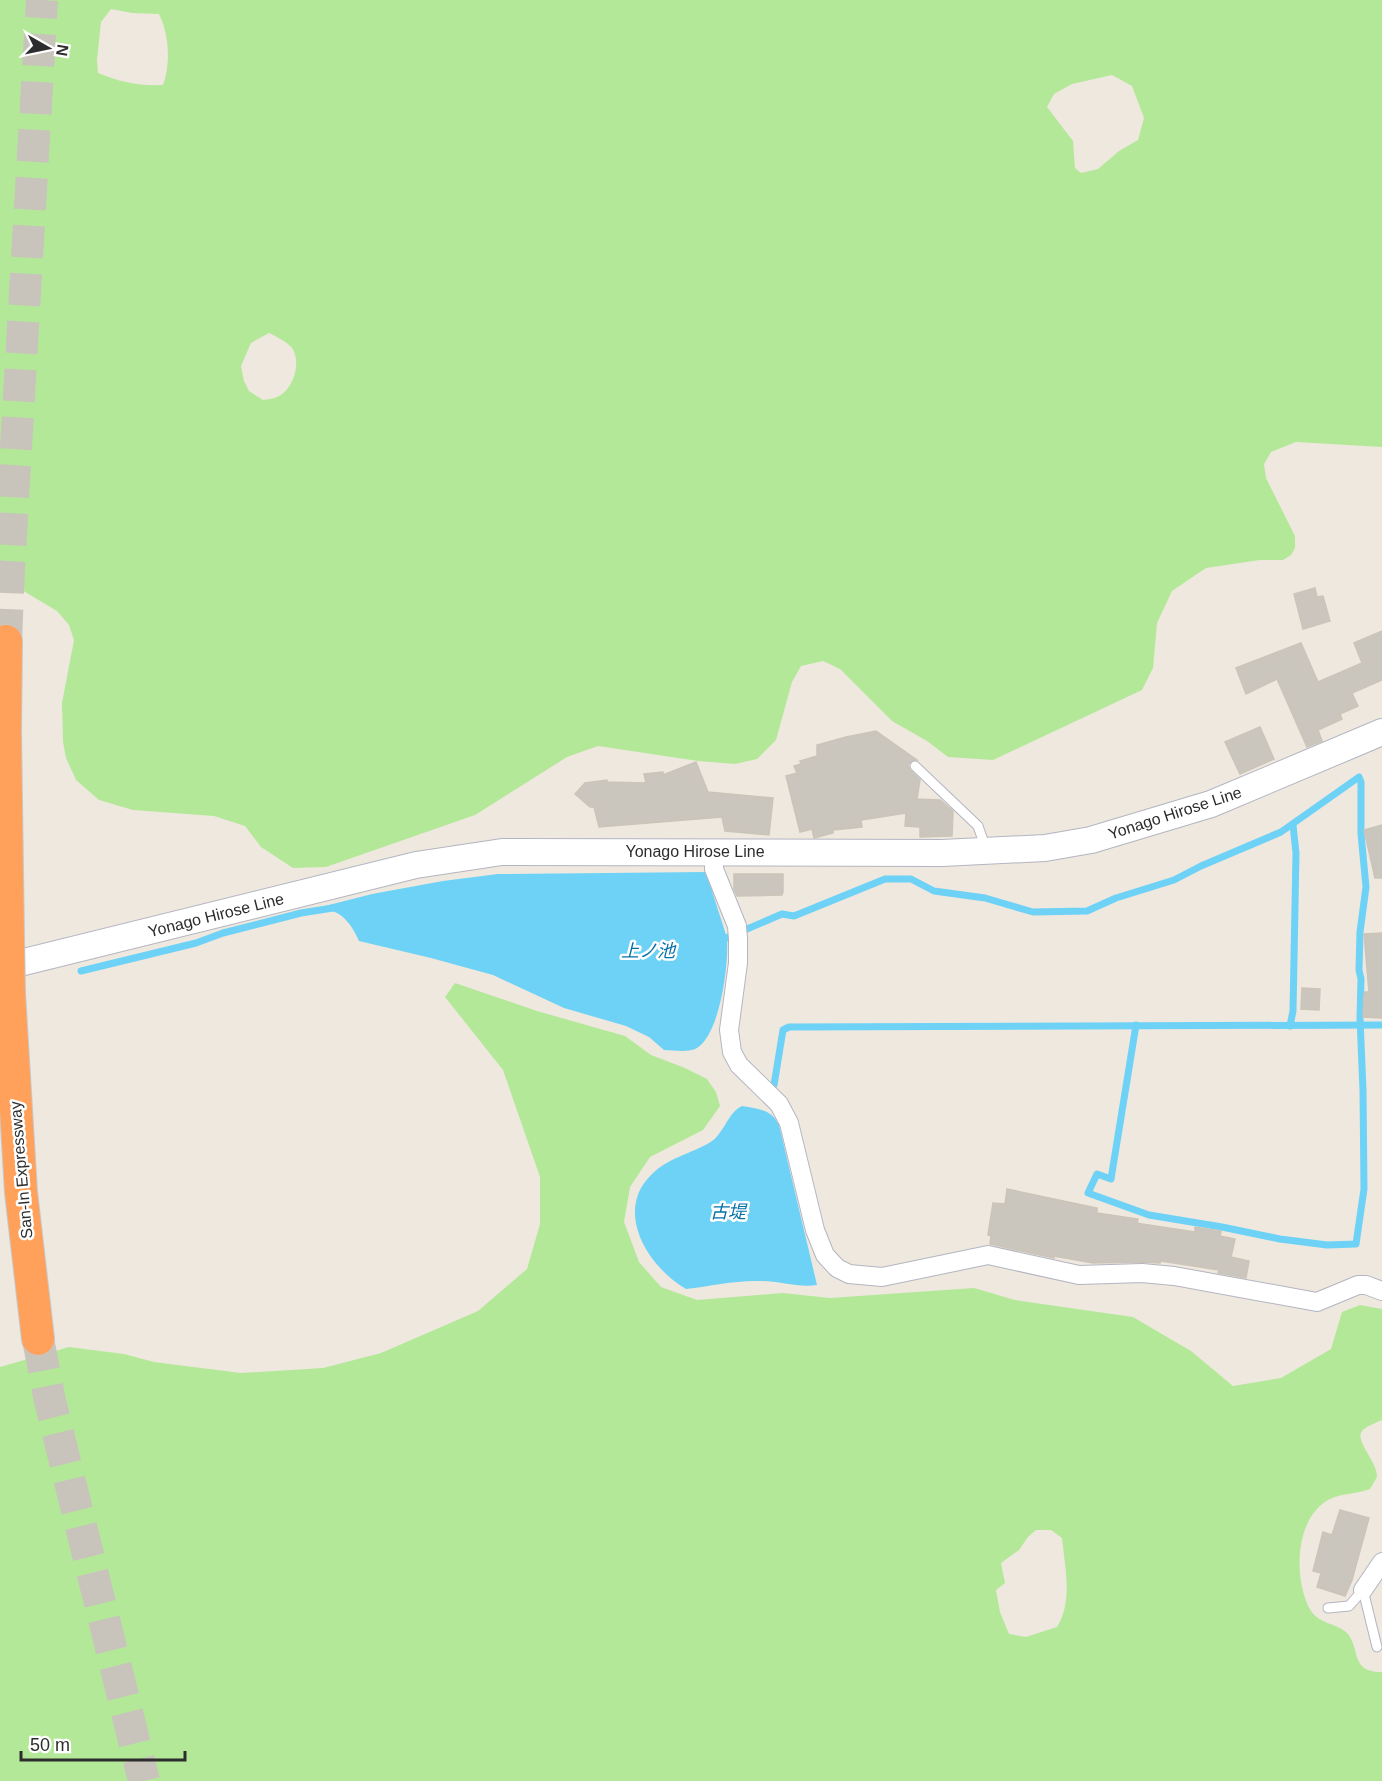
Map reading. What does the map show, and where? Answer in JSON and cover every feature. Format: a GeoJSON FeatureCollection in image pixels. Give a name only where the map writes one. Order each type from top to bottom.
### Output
{"type":"FeatureCollection","features":[{"type":"Feature","properties":{"kind":"highway","name":"San-In Expressway"},"geometry":{"type":"LineString","coordinates":[[0,1049],[8,1194],[31,1339],[6,967],[6,641]]}},
{"type":"Feature","properties":{"kind":"main road","name":"Yonago Hirose Line"},"geometry":{"type":"LineString","coordinates":[[6,967],[416,865],[502,852],[714,851],[889,854],[1045,848],[1091,840],[1211,804],[1382,732]]}},
{"type":"Feature","properties":{"kind":"street"},"geometry":{"type":"LineString","coordinates":[[714,851],[714,869],[737,926],[738,963],[729,1030],[732,1052],[739,1065],[779,1104],[789,1123],[815,1230],[825,1256],[837,1268],[849,1274],[882,1277],[988,1255],[1079,1275],[1142,1273],[1174,1276],[1317,1302],[1358,1285],[1376,1287],[1382,1291]]}},
{"type":"Feature","properties":{"kind":"street"},"geometry":{"type":"LineString","coordinates":[[1363,1590],[1382,1562]]}},
{"type":"Feature","properties":{"kind":"lane"},"geometry":{"type":"LineString","coordinates":[[915,766],[978,826],[987,851]]}},
{"type":"Feature","properties":{"kind":"lane"},"geometry":{"type":"LineString","coordinates":[[1328,1608],[1349,1606],[1363,1590]]}},
{"type":"Feature","properties":{"kind":"lane"},"geometry":{"type":"LineString","coordinates":[[1363,1590],[1377,1647]]}},
{"type":"Feature","properties":{"kind":"green space"},"geometry":{"type":"Polygon","coordinates":[[[0,0],[1382,0],[1382,447],[1296,442],[1271,452],[1264,464],[1266,478],[1295,536],[1295,548],[1291,555],[1283,560],[1260,560],[1206,568],[1172,591],[1157,623],[1153,668],[1142,690],[993,760],[948,757],[927,741],[892,721],[840,669],[823,661],[801,666],[792,682],[776,740],[757,759],[735,764],[698,761],[598,746],[567,757],[475,815],[326,867],[293,868],[261,847],[245,826],[214,816],[133,810],[99,800],[76,780],[66,758],[63,742],[62,703],[74,640],[69,625],[57,611],[0,577],[0,0]],[[111,9],[101,22],[98,73],[130,83],[163,85],[166,77],[168,49],[159,14],[132,13],[111,9]],[[1112,75],[1072,84],[1054,94],[1047,107],[1073,141],[1075,168],[1081,173],[1098,169],[1119,151],[1138,140],[1144,118],[1132,86],[1112,75]],[[269,333],[251,343],[241,366],[249,391],[263,400],[283,394],[291,383],[296,368],[292,348],[269,333]]]}},
{"type":"Feature","properties":{"kind":"green space"},"geometry":{"type":"Polygon","coordinates":[[[455,983],[537,1011],[625,1036],[651,1055],[707,1079],[716,1092],[720,1106],[703,1130],[650,1157],[630,1187],[624,1222],[639,1262],[661,1287],[697,1300],[783,1293],[830,1298],[974,1288],[1015,1300],[1133,1317],[1191,1351],[1233,1386],[1281,1378],[1331,1349],[1342,1312],[1360,1305],[1382,1309],[1382,1420],[1370,1425],[1361,1433],[1363,1444],[1374,1464],[1377,1477],[1370,1489],[1335,1497],[1318,1508],[1303,1534],[1300,1567],[1301,1583],[1311,1611],[1323,1621],[1346,1632],[1357,1658],[1365,1668],[1382,1672],[1382,1781],[0,1781],[0,1367],[69,1347],[124,1354],[154,1362],[241,1373],[323,1368],[381,1353],[478,1311],[527,1269],[540,1224],[540,1177],[503,1070],[445,997],[455,983]],[[1036,1530],[1019,1550],[1001,1563],[1005,1583],[996,1590],[1000,1612],[1009,1634],[1026,1637],[1057,1627],[1062,1617],[1067,1584],[1062,1538],[1051,1530],[1036,1530]]]}},
{"type":"Feature","properties":{"kind":"water","name":"上ノ池"},"geometry":{"type":"Polygon","coordinates":[[[706,872],[727,938],[726,964],[721,998],[712,1029],[697,1048],[685,1051],[664,1050],[649,1037],[626,1026],[564,1008],[493,975],[359,941],[347,921],[337,913],[326,910],[325,906],[372,894],[498,874],[706,872]]]}},
{"type":"Feature","properties":{"kind":"water","name":"古堤"},"geometry":{"type":"Polygon","coordinates":[[[742,1106],[768,1113],[779,1125],[817,1285],[803,1286],[752,1281],[686,1289],[659,1267],[648,1253],[640,1237],[636,1221],[636,1204],[641,1189],[652,1174],[665,1164],[709,1143],[742,1106]]]}},
{"type":"Feature","properties":{"kind":"building"},"geometry":{"type":"Polygon","coordinates":[[[1315,588],[1317,597],[1323,596],[1330,621],[1303,629],[1294,594],[1315,588]]]}},
{"type":"Feature","properties":{"kind":"building"},"geometry":{"type":"Polygon","coordinates":[[[1382,631],[1382,680],[1352,693],[1358,706],[1340,714],[1342,719],[1318,730],[1322,741],[1307,747],[1277,679],[1246,694],[1236,668],[1301,643],[1318,682],[1362,663],[1354,643],[1382,631]]]}},
{"type":"Feature","properties":{"kind":"building"},"geometry":{"type":"Polygon","coordinates":[[[1260,727],[1274,759],[1240,774],[1225,742],[1260,727]]]}},
{"type":"Feature","properties":{"kind":"building"},"geometry":{"type":"Polygon","coordinates":[[[876,731],[917,760],[911,761],[908,765],[920,780],[917,799],[940,800],[953,811],[952,836],[920,837],[920,827],[905,826],[906,813],[861,820],[862,827],[833,830],[833,833],[814,838],[812,829],[800,832],[786,776],[797,773],[794,766],[801,764],[800,761],[817,756],[817,745],[876,731]]]}},
{"type":"Feature","properties":{"kind":"building"},"geometry":{"type":"Polygon","coordinates":[[[696,762],[708,792],[773,798],[769,835],[725,831],[722,817],[599,827],[594,807],[590,807],[575,794],[585,783],[607,780],[607,782],[646,783],[644,774],[663,772],[663,775],[696,762]]]}},
{"type":"Feature","properties":{"kind":"building"},"geometry":{"type":"Polygon","coordinates":[[[1382,825],[1382,878],[1375,878],[1364,830],[1382,825]]]}},
{"type":"Feature","properties":{"kind":"building"},"geometry":{"type":"Polygon","coordinates":[[[734,874],[783,874],[782,895],[737,896],[734,889],[734,874]]]}},
{"type":"Feature","properties":{"kind":"building"},"geometry":{"type":"Polygon","coordinates":[[[1382,933],[1382,1018],[1363,1017],[1364,994],[1369,992],[1364,934],[1382,933]]]}},
{"type":"Feature","properties":{"kind":"building"},"geometry":{"type":"Polygon","coordinates":[[[1302,988],[1320,989],[1319,1010],[1301,1009],[1302,988]]]}},
{"type":"Feature","properties":{"kind":"building"},"geometry":{"type":"Polygon","coordinates":[[[1007,1189],[1097,1208],[1097,1213],[1138,1219],[1137,1223],[1142,1224],[1195,1232],[1195,1227],[1221,1231],[1220,1236],[1235,1239],[1231,1257],[1249,1261],[1246,1278],[1218,1273],[1219,1270],[1161,1261],[1160,1263],[1093,1263],[1054,1256],[1054,1258],[990,1244],[991,1236],[988,1235],[993,1203],[1005,1204],[1007,1189]]]}},
{"type":"Feature","properties":{"kind":"building"},"geometry":{"type":"Polygon","coordinates":[[[1340,1510],[1369,1518],[1352,1580],[1345,1596],[1317,1587],[1321,1573],[1313,1571],[1323,1532],[1332,1535],[1340,1510]]]}},
{"type":"Feature","properties":{"kind":"waterway"},"geometry":{"type":"LineString","coordinates":[[719,941],[782,914],[794,916],[885,879],[911,879],[934,891],[985,898],[1033,912],[1087,911],[1116,898],[1174,880],[1281,832],[1359,777],[1366,887],[1360,932],[1359,970],[1364,1189],[1356,1244],[1327,1245],[1280,1239],[1149,1215],[1088,1193],[1097,1174],[1111,1179],[1136,1025]]}},
{"type":"Feature","properties":{"kind":"waterway"},"geometry":{"type":"LineString","coordinates":[[1290,1026],[1293,1011],[1296,853],[1293,825]]}},
{"type":"Feature","properties":{"kind":"waterway"},"geometry":{"type":"LineString","coordinates":[[81,971],[196,943],[223,933],[301,913],[333,908]]}},
{"type":"Feature","properties":{"kind":"waterway"},"geometry":{"type":"LineString","coordinates":[[774,1085],[783,1030],[789,1027],[1382,1025]]}},
{"type":"Feature","properties":{"kind":"tunnel"},"geometry":{"type":"LineString","coordinates":[[6,641],[42,0]]}},
{"type":"Feature","properties":{"kind":"tunnel"},"geometry":{"type":"LineString","coordinates":[[38,1339],[50,1401],[144,1781]]}}]}
